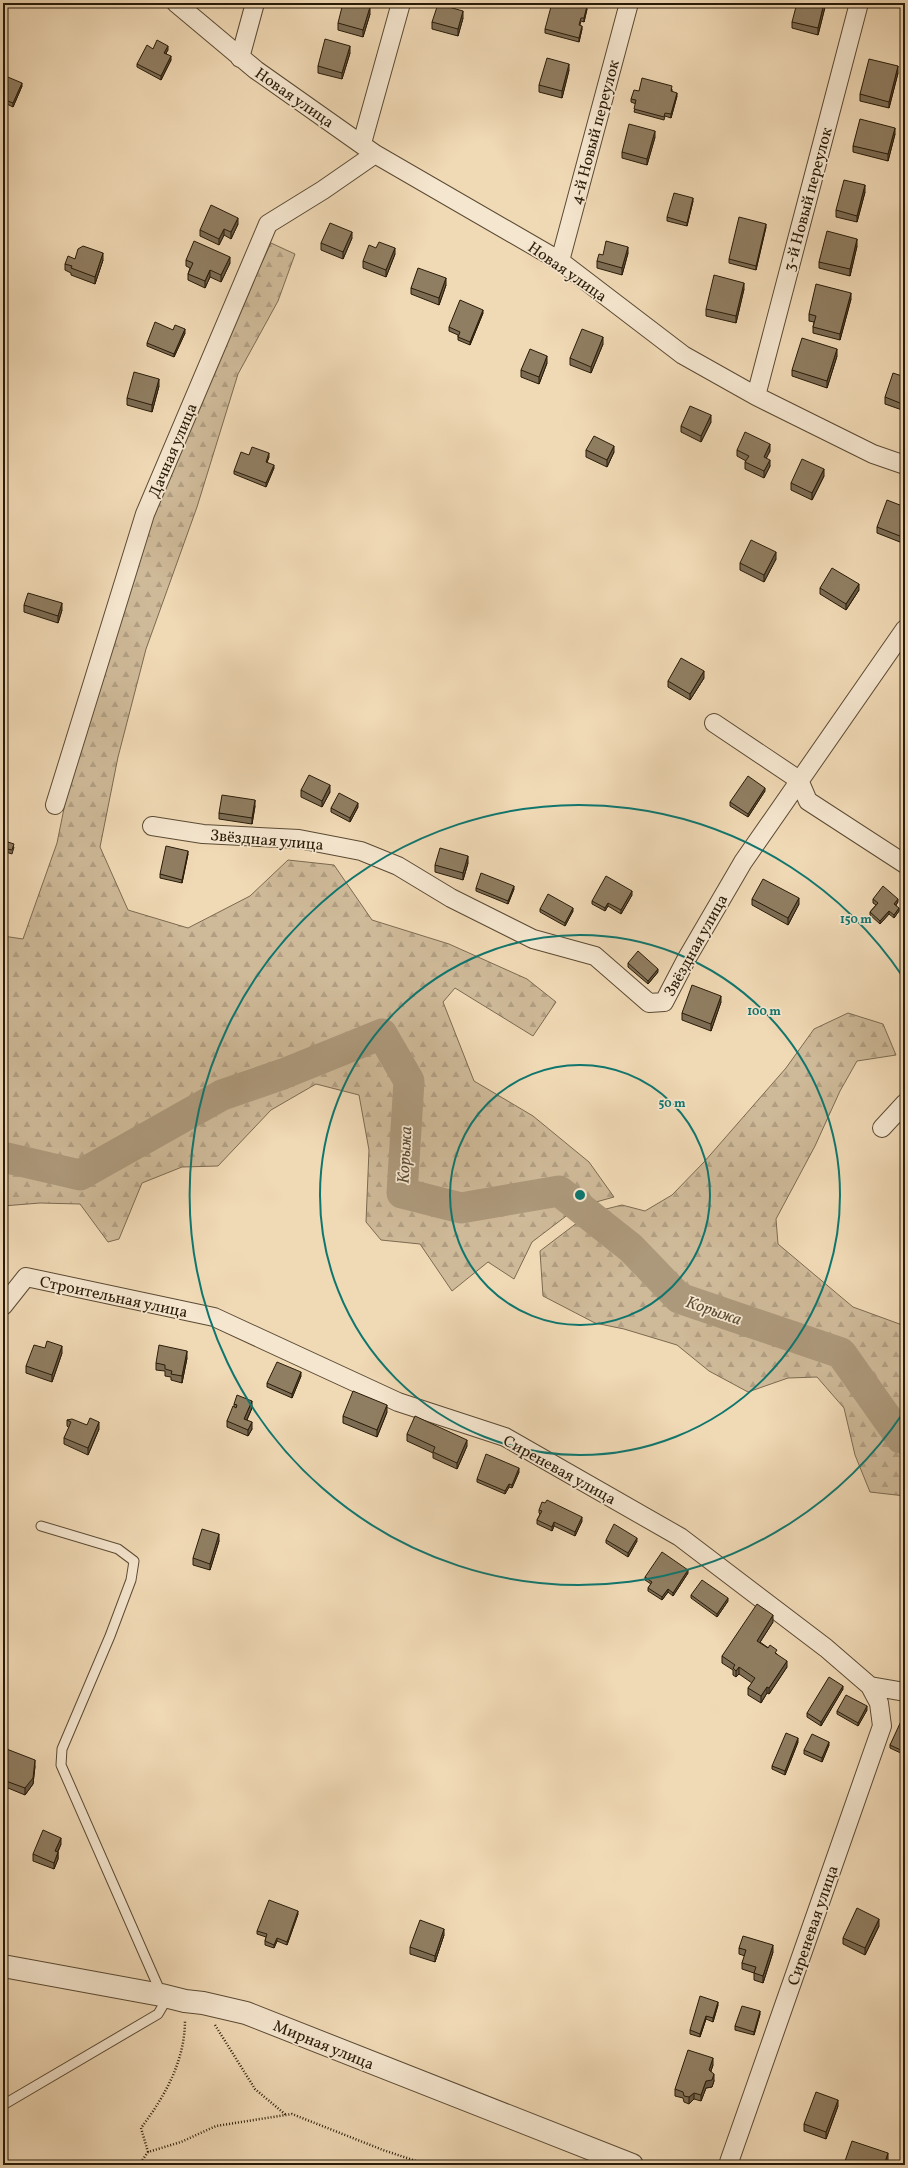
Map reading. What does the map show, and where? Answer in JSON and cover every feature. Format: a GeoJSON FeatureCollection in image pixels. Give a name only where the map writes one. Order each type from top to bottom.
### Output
{"type":"FeatureCollection","features":[{"type":"Feature","properties":{"kind":"street","name":"Новая улица"},"geometry":{"type":"LineString","coordinates":[[176,3],[240,58],[369,149],[560,261],[683,355],[756,396],[873,454],[905,465]]}},
{"type":"Feature","properties":{"kind":"street"},"geometry":{"type":"LineString","coordinates":[[240,58],[255,3]]}},
{"type":"Feature","properties":{"kind":"street"},"geometry":{"type":"LineString","coordinates":[[369,149],[401,3]]}},
{"type":"Feature","properties":{"kind":"street","name":"4-й Новый переулок"},"geometry":{"type":"LineString","coordinates":[[560,261],[629,3]]}},
{"type":"Feature","properties":{"kind":"street","name":"3-й Новый переулок"},"geometry":{"type":"LineString","coordinates":[[756,396],[858,3]]}},
{"type":"Feature","properties":{"kind":"street","name":"Дачная улица"},"geometry":{"type":"LineString","coordinates":[[55,805],[145,514],[268,224],[323,190],[369,149]]}},
{"type":"Feature","properties":{"kind":"street","name":"Звёздная улица"},"geometry":{"type":"LineString","coordinates":[[152,826],[203,834],[299,839],[361,851],[398,866],[451,898],[533,939],[595,956],[649,1003],[664,1002],[743,862],[905,628]]}},
{"type":"Feature","properties":{"kind":"street"},"geometry":{"type":"LineString","coordinates":[[714,723],[799,780],[808,801],[905,864]]}},
{"type":"Feature","properties":{"kind":"street"},"geometry":{"type":"LineString","coordinates":[[882,1128],[905,1103]]}},
{"type":"Feature","properties":{"kind":"street","name":"Строительная улица"},"geometry":{"type":"LineString","coordinates":[[3,1306],[26,1277],[214,1317]]}},
{"type":"Feature","properties":{"kind":"street","name":"Сиреневая улица"},"geometry":{"type":"LineString","coordinates":[[214,1317],[398,1402],[505,1437],[680,1537],[826,1648],[870,1686],[879,1702],[882,1726],[728,2165]]}},
{"type":"Feature","properties":{"kind":"street"},"geometry":{"type":"LineString","coordinates":[[870,1686],[905,1692]]}},
{"type":"Feature","properties":{"kind":"street","name":"Мирная улица"},"geometry":{"type":"LineString","coordinates":[[3,1966],[246,2012],[632,2165]]}},
{"type":"Feature","properties":{"kind":"lane"},"geometry":{"type":"LineString","coordinates":[[3,2105],[158,2014],[179,1999],[61,1765],[62,1749],[110,1636],[131,1580],[134,1561],[118,1548],[41,1526]]}},
{"type":"Feature","properties":{"kind":"path"},"geometry":{"type":"LineString","coordinates":[[179,1999],[255,2089],[286,2115]]}},
{"type":"Feature","properties":{"kind":"path"},"geometry":{"type":"LineString","coordinates":[[148,2152],[141,2128],[160,2103],[177,2068],[185,2030],[179,1999]]}},
{"type":"Feature","properties":{"kind":"path"},"geometry":{"type":"LineString","coordinates":[[138,2165],[148,2152],[181,2142],[216,2126],[292,2114],[383,2150],[428,2165]]}},
{"type":"Feature","properties":{"kind":"green space"},"geometry":{"type":"Polygon","coordinates":[[[271,243],[295,254],[278,301],[238,374],[197,507],[146,649],[118,757],[100,847],[128,910],[188,928],[250,896],[288,860],[334,865],[372,920],[449,944],[527,979],[556,1002],[533,1036],[455,988],[443,1002],[474,1081],[533,1116],[589,1162],[614,1197],[578,1207],[532,1242],[514,1279],[488,1262],[452,1291],[420,1244],[381,1240],[366,1222],[369,1150],[359,1095],[316,1084],[271,1110],[218,1166],[182,1167],[142,1183],[119,1239],[108,1242],[80,1204],[40,1203],[3,1206],[3,936],[23,939],[57,843],[73,764],[122,589],[216,361],[271,243]]]}},
{"type":"Feature","properties":{"kind":"green space"},"geometry":{"type":"Polygon","coordinates":[[[848,1013],[883,1024],[896,1055],[857,1061],[840,1091],[815,1146],[776,1219],[778,1244],[853,1307],[905,1326],[905,1496],[870,1492],[855,1455],[844,1408],[817,1377],[788,1378],[748,1392],[709,1371],[677,1345],[624,1329],[595,1323],[543,1296],[540,1251],[590,1213],[622,1205],[645,1211],[672,1195],[704,1162],[786,1068],[814,1029],[848,1013]]]}},
{"type":"Feature","properties":{"kind":"building"},"geometry":{"type":"Polygon","coordinates":[[[343,3],[355,3],[370,7],[363,30],[338,23],[343,3]]]}},
{"type":"Feature","properties":{"kind":"building"},"geometry":{"type":"Polygon","coordinates":[[[552,3],[577,3],[587,6],[584,18],[581,18],[579,25],[582,26],[579,38],[545,29],[552,3]]]}},
{"type":"Feature","properties":{"kind":"building"},"geometry":{"type":"Polygon","coordinates":[[[797,3],[824,3],[818,28],[792,22],[797,3]]]}},
{"type":"Feature","properties":{"kind":"building"},"geometry":{"type":"Polygon","coordinates":[[[438,4],[463,11],[458,29],[432,22],[438,4]]]}},
{"type":"Feature","properties":{"kind":"building"},"geometry":{"type":"Polygon","coordinates":[[[325,39],[350,46],[342,73],[318,66],[325,39]]]}},
{"type":"Feature","properties":{"kind":"building"},"geometry":{"type":"Polygon","coordinates":[[[157,40],[168,46],[164,53],[171,56],[161,76],[137,64],[147,45],[153,49],[157,40]]]}},
{"type":"Feature","properties":{"kind":"building"},"geometry":{"type":"Polygon","coordinates":[[[547,58],[569,64],[562,91],[539,85],[547,58]]]}},
{"type":"Feature","properties":{"kind":"building"},"geometry":{"type":"Polygon","coordinates":[[[869,59],[898,66],[889,102],[860,94],[869,59]]]}},
{"type":"Feature","properties":{"kind":"building"},"geometry":{"type":"Polygon","coordinates":[[[3,75],[22,83],[13,103],[3,99],[3,75]]]}},
{"type":"Feature","properties":{"kind":"building"},"geometry":{"type":"Polygon","coordinates":[[[642,78],[672,86],[671,91],[677,93],[671,114],[665,113],[664,117],[634,109],[636,100],[631,99],[634,90],[639,91],[642,78]]]}},
{"type":"Feature","properties":{"kind":"building"},"geometry":{"type":"Polygon","coordinates":[[[860,119],[895,128],[888,154],[853,146],[860,119]]]}},
{"type":"Feature","properties":{"kind":"building"},"geometry":{"type":"Polygon","coordinates":[[[629,124],[655,131],[647,159],[622,152],[629,124]]]}},
{"type":"Feature","properties":{"kind":"building"},"geometry":{"type":"Polygon","coordinates":[[[844,180],[865,185],[857,216],[836,210],[844,180]]]}},
{"type":"Feature","properties":{"kind":"building"},"geometry":{"type":"Polygon","coordinates":[[[674,193],[693,198],[687,223],[667,217],[674,193]]]}},
{"type":"Feature","properties":{"kind":"building"},"geometry":{"type":"Polygon","coordinates":[[[211,205],[238,218],[231,232],[224,229],[219,239],[200,230],[211,205]]]}},
{"type":"Feature","properties":{"kind":"building"},"geometry":{"type":"Polygon","coordinates":[[[739,217],[766,224],[756,266],[729,259],[739,217]]]}},
{"type":"Feature","properties":{"kind":"building"},"geometry":{"type":"Polygon","coordinates":[[[330,223],[352,232],[343,252],[321,243],[330,223]]]}},
{"type":"Feature","properties":{"kind":"building"},"geometry":{"type":"Polygon","coordinates":[[[827,231],[857,239],[850,269],[819,262],[827,231]]]}},
{"type":"Feature","properties":{"kind":"building"},"geometry":{"type":"Polygon","coordinates":[[[194,241],[230,257],[221,275],[210,270],[205,281],[188,274],[193,263],[186,260],[194,241]]]}},
{"type":"Feature","properties":{"kind":"building"},"geometry":{"type":"Polygon","coordinates":[[[606,241],[628,247],[622,268],[597,261],[599,254],[603,255],[606,241]]]}},
{"type":"Feature","properties":{"kind":"building"},"geometry":{"type":"Polygon","coordinates":[[[379,242],[395,248],[386,270],[363,261],[369,245],[376,248],[379,242]]]}},
{"type":"Feature","properties":{"kind":"building"},"geometry":{"type":"Polygon","coordinates":[[[83,246],[103,253],[95,277],[71,268],[72,266],[65,264],[68,256],[75,259],[78,249],[83,246]]]}},
{"type":"Feature","properties":{"kind":"building"},"geometry":{"type":"Polygon","coordinates":[[[418,268],[446,278],[439,298],[411,288],[418,268]]]}},
{"type":"Feature","properties":{"kind":"building"},"geometry":{"type":"Polygon","coordinates":[[[714,275],[744,283],[736,316],[706,309],[714,275]]]}},
{"type":"Feature","properties":{"kind":"building"},"geometry":{"type":"Polygon","coordinates":[[[816,284],[851,293],[840,334],[813,327],[816,316],[809,314],[816,284]]]}},
{"type":"Feature","properties":{"kind":"building"},"geometry":{"type":"Polygon","coordinates":[[[460,300],[483,310],[470,342],[458,337],[460,332],[449,327],[460,300]]]}},
{"type":"Feature","properties":{"kind":"building"},"geometry":{"type":"Polygon","coordinates":[[[155,322],[173,330],[175,325],[185,329],[174,354],[147,343],[155,322]]]}},
{"type":"Feature","properties":{"kind":"building"},"geometry":{"type":"Polygon","coordinates":[[[582,329],[603,337],[591,367],[570,358],[582,329]]]}},
{"type":"Feature","properties":{"kind":"building"},"geometry":{"type":"Polygon","coordinates":[[[802,338],[837,349],[827,381],[792,370],[802,338]]]}},
{"type":"Feature","properties":{"kind":"building"},"geometry":{"type":"Polygon","coordinates":[[[530,349],[547,356],[539,377],[521,370],[530,349]]]}},
{"type":"Feature","properties":{"kind":"building"},"geometry":{"type":"Polygon","coordinates":[[[134,372],[159,379],[152,405],[127,398],[134,372]]]}},
{"type":"Feature","properties":{"kind":"building"},"geometry":{"type":"Polygon","coordinates":[[[893,373],[905,377],[905,405],[885,397],[893,373]]]}},
{"type":"Feature","properties":{"kind":"building"},"geometry":{"type":"Polygon","coordinates":[[[690,406],[711,415],[701,436],[681,426],[690,406]]]}},
{"type":"Feature","properties":{"kind":"building"},"geometry":{"type":"Polygon","coordinates":[[[745,432],[770,444],[764,457],[770,460],[764,471],[745,462],[749,456],[737,450],[745,432]]]}},
{"type":"Feature","properties":{"kind":"building"},"geometry":{"type":"Polygon","coordinates":[[[594,436],[614,446],[607,460],[586,450],[594,436]]]}},
{"type":"Feature","properties":{"kind":"building"},"geometry":{"type":"Polygon","coordinates":[[[252,447],[269,453],[266,462],[274,465],[266,483],[234,471],[241,452],[249,455],[252,447]]]}},
{"type":"Feature","properties":{"kind":"building"},"geometry":{"type":"Polygon","coordinates":[[[802,459],[824,469],[812,493],[791,483],[802,459]]]}},
{"type":"Feature","properties":{"kind":"building"},"geometry":{"type":"Polygon","coordinates":[[[887,500],[905,507],[905,538],[877,527],[887,500]]]}},
{"type":"Feature","properties":{"kind":"building"},"geometry":{"type":"Polygon","coordinates":[[[751,540],[776,552],[764,575],[740,563],[751,540]]]}},
{"type":"Feature","properties":{"kind":"building"},"geometry":{"type":"Polygon","coordinates":[[[832,568],[859,584],[846,604],[820,588],[832,568]]]}},
{"type":"Feature","properties":{"kind":"building"},"geometry":{"type":"Polygon","coordinates":[[[28,593],[62,603],[58,616],[24,605],[28,593]]]}},
{"type":"Feature","properties":{"kind":"building"},"geometry":{"type":"Polygon","coordinates":[[[681,658],[704,671],[690,694],[668,681],[681,658]]]}},
{"type":"Feature","properties":{"kind":"building"},"geometry":{"type":"Polygon","coordinates":[[[309,775],[330,785],[322,801],[301,790],[309,775]]]}},
{"type":"Feature","properties":{"kind":"building"},"geometry":{"type":"Polygon","coordinates":[[[748,776],[765,788],[748,814],[730,802],[748,776]]]}},
{"type":"Feature","properties":{"kind":"building"},"geometry":{"type":"Polygon","coordinates":[[[339,793],[358,803],[350,818],[331,808],[339,793]]]}},
{"type":"Feature","properties":{"kind":"building"},"geometry":{"type":"Polygon","coordinates":[[[222,795],[255,800],[252,818],[219,813],[222,795]]]}},
{"type":"Feature","properties":{"kind":"building"},"geometry":{"type":"Polygon","coordinates":[[[3,830],[7,831],[5,841],[14,844],[12,850],[3,848],[3,830]]]}},
{"type":"Feature","properties":{"kind":"building"},"geometry":{"type":"Polygon","coordinates":[[[166,846],[188,851],[182,880],[160,874],[166,846]]]}},
{"type":"Feature","properties":{"kind":"building"},"geometry":{"type":"Polygon","coordinates":[[[440,848],[468,856],[463,873],[435,865],[440,848]]]}},
{"type":"Feature","properties":{"kind":"building"},"geometry":{"type":"Polygon","coordinates":[[[481,873],[514,886],[508,901],[476,888],[481,873]]]}},
{"type":"Feature","properties":{"kind":"building"},"geometry":{"type":"Polygon","coordinates":[[[606,876],[632,891],[621,910],[608,903],[605,908],[592,901],[606,876]]]}},
{"type":"Feature","properties":{"kind":"building"},"geometry":{"type":"Polygon","coordinates":[[[763,879],[799,898],[788,918],[752,899],[763,879]]]}},
{"type":"Feature","properties":{"kind":"building"},"geometry":{"type":"Polygon","coordinates":[[[883,886],[898,899],[894,904],[899,908],[894,915],[889,911],[880,921],[870,912],[878,903],[873,899],[883,886]]]}},
{"type":"Feature","properties":{"kind":"building"},"geometry":{"type":"Polygon","coordinates":[[[548,894],[573,908],[565,923],[540,909],[548,894]]]}},
{"type":"Feature","properties":{"kind":"building"},"geometry":{"type":"Polygon","coordinates":[[[638,951],[658,969],[648,981],[628,963],[638,951]]]}},
{"type":"Feature","properties":{"kind":"building"},"geometry":{"type":"Polygon","coordinates":[[[692,985],[721,996],[711,1024],[682,1013],[692,985]]]}},
{"type":"Feature","properties":{"kind":"building"},"geometry":{"type":"Polygon","coordinates":[[[47,1341],[62,1346],[52,1375],[26,1366],[34,1345],[45,1348],[47,1341]]]}},
{"type":"Feature","properties":{"kind":"building"},"geometry":{"type":"Polygon","coordinates":[[[159,1345],[187,1351],[182,1376],[171,1374],[172,1371],[165,1369],[165,1365],[156,1363],[159,1345]]]}},
{"type":"Feature","properties":{"kind":"building"},"geometry":{"type":"Polygon","coordinates":[[[277,1362],[301,1372],[292,1394],[267,1383],[277,1362]]]}},
{"type":"Feature","properties":{"kind":"building"},"geometry":{"type":"Polygon","coordinates":[[[353,1391],[387,1405],[377,1430],[343,1416],[353,1391]]]}},
{"type":"Feature","properties":{"kind":"building"},"geometry":{"type":"Polygon","coordinates":[[[237,1395],[252,1401],[244,1419],[252,1422],[248,1430],[227,1421],[233,1406],[236,1408],[237,1405],[234,1404],[237,1395]]]}},
{"type":"Feature","properties":{"kind":"building"},"geometry":{"type":"Polygon","coordinates":[[[415,1416],[467,1440],[457,1463],[433,1452],[435,1447],[407,1434],[415,1416]]]}},
{"type":"Feature","properties":{"kind":"building"},"geometry":{"type":"Polygon","coordinates":[[[90,1418],[99,1422],[88,1448],[64,1438],[71,1422],[67,1420],[72,1419],[87,1425],[90,1418]]]}},
{"type":"Feature","properties":{"kind":"building"},"geometry":{"type":"Polygon","coordinates":[[[486,1454],[519,1468],[512,1485],[509,1484],[505,1491],[477,1479],[486,1454]]]}},
{"type":"Feature","properties":{"kind":"building"},"geometry":{"type":"Polygon","coordinates":[[[547,1500],[582,1517],[575,1532],[554,1522],[552,1527],[537,1520],[542,1511],[539,1510],[542,1502],[545,1503],[547,1500]]]}},
{"type":"Feature","properties":{"kind":"building"},"geometry":{"type":"Polygon","coordinates":[[[614,1524],[637,1538],[628,1553],[606,1540],[614,1524]]]}},
{"type":"Feature","properties":{"kind":"building"},"geometry":{"type":"Polygon","coordinates":[[[202,1529],[219,1534],[210,1564],[193,1558],[202,1529]]]}},
{"type":"Feature","properties":{"kind":"building"},"geometry":{"type":"Polygon","coordinates":[[[662,1552],[688,1570],[673,1593],[668,1589],[662,1597],[648,1588],[652,1582],[645,1577],[662,1552]]]}},
{"type":"Feature","properties":{"kind":"building"},"geometry":{"type":"Polygon","coordinates":[[[702,1580],[728,1598],[717,1614],[691,1595],[702,1580]]]}},
{"type":"Feature","properties":{"kind":"building"},"geometry":{"type":"Polygon","coordinates":[[[757,1604],[773,1615],[757,1641],[768,1648],[770,1645],[777,1650],[775,1653],[787,1661],[769,1688],[767,1687],[761,1696],[748,1688],[755,1678],[739,1667],[736,1671],[733,1668],[735,1665],[722,1656],[757,1604]]]}},
{"type":"Feature","properties":{"kind":"building"},"geometry":{"type":"Polygon","coordinates":[[[829,1677],[843,1686],[821,1722],[807,1713],[829,1677]]]}},
{"type":"Feature","properties":{"kind":"building"},"geometry":{"type":"Polygon","coordinates":[[[846,1695],[867,1706],[858,1723],[837,1711],[846,1695]]]}},
{"type":"Feature","properties":{"kind":"building"},"geometry":{"type":"Polygon","coordinates":[[[902,1719],[905,1721],[905,1752],[890,1745],[902,1719]]]}},
{"type":"Feature","properties":{"kind":"building"},"geometry":{"type":"Polygon","coordinates":[[[786,1733],[798,1738],[785,1771],[772,1766],[786,1733]]]}},
{"type":"Feature","properties":{"kind":"building"},"geometry":{"type":"Polygon","coordinates":[[[812,1734],[829,1742],[822,1758],[804,1750],[812,1734]]]}},
{"type":"Feature","properties":{"kind":"building"},"geometry":{"type":"Polygon","coordinates":[[[4,1748],[35,1760],[33,1778],[25,1788],[3,1780],[5,1772],[3,1771],[4,1748]]]}},
{"type":"Feature","properties":{"kind":"building"},"geometry":{"type":"Polygon","coordinates":[[[43,1830],[61,1838],[55,1851],[58,1852],[54,1863],[33,1854],[43,1830]]]}},
{"type":"Feature","properties":{"kind":"building"},"geometry":{"type":"Polygon","coordinates":[[[269,1900],[298,1911],[287,1942],[277,1938],[274,1945],[265,1941],[267,1934],[257,1931],[269,1900]]]}},
{"type":"Feature","properties":{"kind":"building"},"geometry":{"type":"Polygon","coordinates":[[[857,1908],[879,1919],[865,1948],[843,1938],[857,1908]]]}},
{"type":"Feature","properties":{"kind":"building"},"geometry":{"type":"Polygon","coordinates":[[[420,1920],[444,1929],[435,1956],[410,1947],[420,1920]]]}},
{"type":"Feature","properties":{"kind":"building"},"geometry":{"type":"Polygon","coordinates":[[[743,1936],[773,1945],[763,1976],[754,1973],[756,1967],[742,1963],[746,1950],[739,1948],[743,1936]]]}},
{"type":"Feature","properties":{"kind":"building"},"geometry":{"type":"Polygon","coordinates":[[[700,1996],[718,2002],[713,2018],[706,2016],[700,2034],[690,2030],[700,1996]]]}},
{"type":"Feature","properties":{"kind":"building"},"geometry":{"type":"Polygon","coordinates":[[[742,2006],[760,2011],[754,2032],[735,2026],[742,2006]]]}},
{"type":"Feature","properties":{"kind":"building"},"geometry":{"type":"Polygon","coordinates":[[[688,2050],[713,2058],[709,2070],[714,2074],[712,2080],[706,2081],[701,2095],[694,2093],[689,2097],[684,2096],[683,2092],[675,2089],[688,2050]]]}},
{"type":"Feature","properties":{"kind":"building"},"geometry":{"type":"Polygon","coordinates":[[[816,2092],[838,2100],[826,2132],[804,2124],[816,2092]]]}},
{"type":"Feature","properties":{"kind":"building"},"geometry":{"type":"Polygon","coordinates":[[[852,2141],[888,2153],[884,2165],[844,2164],[852,2141]]]}},
{"type":"Feature","properties":{"kind":"waterway","name":"Корыжа"},"geometry":{"type":"LineString","coordinates":[[3,1157],[80,1175],[222,1095],[283,1074],[382,1034],[409,1081],[402,1193],[461,1208],[559,1191],[631,1248],[679,1298],[841,1353],[901,1438],[905,1439]]}}]}
